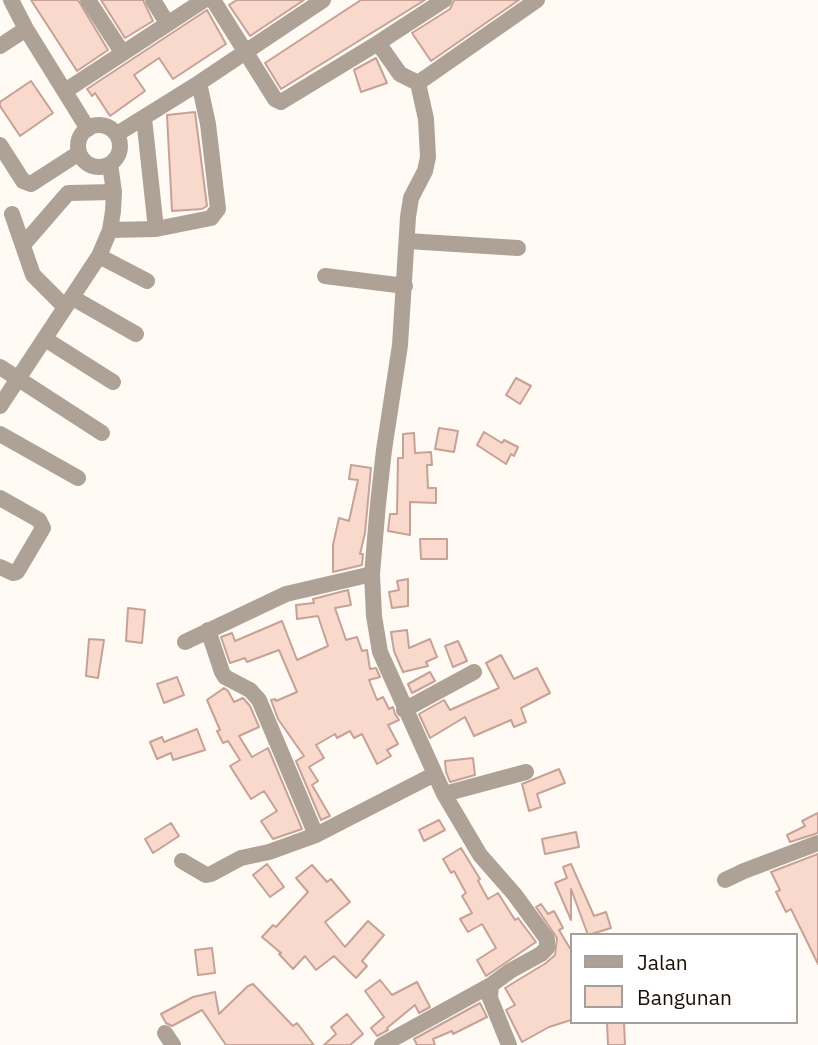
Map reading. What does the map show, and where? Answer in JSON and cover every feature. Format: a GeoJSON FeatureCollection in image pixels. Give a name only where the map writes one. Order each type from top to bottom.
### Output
{"type":"FeatureCollection","features":[{"type":"Feature","properties":{"kind":"street"},"geometry":{"type":"LineString","coordinates":[[11,0],[88,129]]}},
{"type":"Feature","properties":{"kind":"street"},"geometry":{"type":"LineString","coordinates":[[88,0],[122,52]]}},
{"type":"Feature","properties":{"kind":"street"},"geometry":{"type":"LineString","coordinates":[[153,0],[167,23]]}},
{"type":"Feature","properties":{"kind":"street"},"geometry":{"type":"LineString","coordinates":[[65,90],[204,0]]}},
{"type":"Feature","properties":{"kind":"street"},"geometry":{"type":"LineString","coordinates":[[213,0],[275,99],[281,102],[444,0]]}},
{"type":"Feature","properties":{"kind":"street"},"geometry":{"type":"LineString","coordinates":[[117,134],[323,0]]}},
{"type":"Feature","properties":{"kind":"street"},"geometry":{"type":"LineString","coordinates":[[420,91],[537,0]]}},
{"type":"Feature","properties":{"kind":"street"},"geometry":{"type":"LineString","coordinates":[[0,46],[26,29]]}},
{"type":"Feature","properties":{"kind":"street"},"geometry":{"type":"LineString","coordinates":[[378,43],[400,74],[420,91],[426,119],[428,157],[425,171],[411,198],[400,345],[384,450],[372,574],[375,633],[380,652],[433,775],[480,855],[515,895],[547,939],[547,948],[541,954],[382,1045]]}},
{"type":"Feature","properties":{"kind":"street"},"geometry":{"type":"LineString","coordinates":[[110,230],[156,229],[211,218],[217,212],[208,124],[199,83]]}},
{"type":"Feature","properties":{"kind":"street"},"geometry":{"type":"LineString","coordinates":[[144,118],[156,229]]}},
{"type":"Feature","properties":{"kind":"street"},"geometry":{"type":"LineString","coordinates":[[100,125],[117,134],[120,145],[117,157],[110,164],[100,167],[83,161],[78,143],[88,129],[100,125]]}},
{"type":"Feature","properties":{"kind":"street"},"geometry":{"type":"LineString","coordinates":[[0,145],[23,181],[31,184],[79,153]]}},
{"type":"Feature","properties":{"kind":"street"},"geometry":{"type":"LineString","coordinates":[[0,406],[99,256],[110,230],[114,192],[110,164]]}},
{"type":"Feature","properties":{"kind":"street"},"geometry":{"type":"LineString","coordinates":[[23,245],[68,193],[114,192]]}},
{"type":"Feature","properties":{"kind":"street"},"geometry":{"type":"LineString","coordinates":[[12,214],[33,275],[69,302],[136,334]]}},
{"type":"Feature","properties":{"kind":"street"},"geometry":{"type":"LineString","coordinates":[[407,241],[518,248]]}},
{"type":"Feature","properties":{"kind":"street"},"geometry":{"type":"LineString","coordinates":[[99,256],[147,281]]}},
{"type":"Feature","properties":{"kind":"street"},"geometry":{"type":"LineString","coordinates":[[325,276],[405,286]]}},
{"type":"Feature","properties":{"kind":"street"},"geometry":{"type":"LineString","coordinates":[[45,340],[113,382]]}},
{"type":"Feature","properties":{"kind":"street"},"geometry":{"type":"LineString","coordinates":[[0,367],[102,433]]}},
{"type":"Feature","properties":{"kind":"street"},"geometry":{"type":"LineString","coordinates":[[0,434],[78,478]]}},
{"type":"Feature","properties":{"kind":"street"},"geometry":{"type":"LineString","coordinates":[[0,498],[39,520],[43,528],[17,572],[13,573],[0,566]]}},
{"type":"Feature","properties":{"kind":"street"},"geometry":{"type":"LineString","coordinates":[[185,642],[286,594],[372,574]]}},
{"type":"Feature","properties":{"kind":"street"},"geometry":{"type":"LineString","coordinates":[[208,630],[225,677],[250,690],[260,700],[316,835]]}},
{"type":"Feature","properties":{"kind":"street"},"geometry":{"type":"LineString","coordinates":[[404,710],[474,672]]}},
{"type":"Feature","properties":{"kind":"street"},"geometry":{"type":"LineString","coordinates":[[444,794],[526,772]]}},
{"type":"Feature","properties":{"kind":"street"},"geometry":{"type":"LineString","coordinates":[[182,861],[206,875],[241,858],[269,852],[316,835],[433,775]]}},
{"type":"Feature","properties":{"kind":"street"},"geometry":{"type":"LineString","coordinates":[[725,880],[818,843]]}},
{"type":"Feature","properties":{"kind":"street"},"geometry":{"type":"LineString","coordinates":[[491,985],[490,998],[509,1045]]}},
{"type":"Feature","properties":{"kind":"building"},"geometry":{"type":"Polygon","coordinates":[[[31,0],[78,0],[108,50],[77,71],[31,0]]]}},
{"type":"Feature","properties":{"kind":"building"},"geometry":{"type":"Polygon","coordinates":[[[101,0],[143,0],[153,21],[125,38],[101,0]]]}},
{"type":"Feature","properties":{"kind":"building"},"geometry":{"type":"Polygon","coordinates":[[[237,0],[304,0],[250,36],[229,5],[237,0]]]}},
{"type":"Feature","properties":{"kind":"building"},"geometry":{"type":"Polygon","coordinates":[[[361,0],[425,0],[281,89],[265,63],[361,0]]]}},
{"type":"Feature","properties":{"kind":"building"},"geometry":{"type":"Polygon","coordinates":[[[454,0],[519,0],[431,61],[412,33],[450,9],[454,0]]]}},
{"type":"Feature","properties":{"kind":"building"},"geometry":{"type":"Polygon","coordinates":[[[207,10],[226,44],[173,79],[159,58],[134,75],[145,91],[110,116],[95,93],[92,96],[87,89],[207,10]]]}},
{"type":"Feature","properties":{"kind":"building"},"geometry":{"type":"Polygon","coordinates":[[[376,58],[387,83],[361,92],[354,70],[376,58]]]}},
{"type":"Feature","properties":{"kind":"building"},"geometry":{"type":"Polygon","coordinates":[[[31,81],[53,113],[20,136],[0,102],[31,81]]]}},
{"type":"Feature","properties":{"kind":"building"},"geometry":{"type":"Polygon","coordinates":[[[195,112],[207,206],[202,209],[172,211],[167,115],[195,112]]]}},
{"type":"Feature","properties":{"kind":"building"},"geometry":{"type":"Polygon","coordinates":[[[516,378],[531,386],[520,404],[506,395],[516,378]]]}},
{"type":"Feature","properties":{"kind":"building"},"geometry":{"type":"Polygon","coordinates":[[[439,428],[458,431],[454,452],[435,449],[439,428]]]}},
{"type":"Feature","properties":{"kind":"building"},"geometry":{"type":"Polygon","coordinates":[[[484,432],[502,443],[504,440],[518,447],[506,464],[477,445],[484,432]]]}},
{"type":"Feature","properties":{"kind":"building"},"geometry":{"type":"Polygon","coordinates":[[[414,433],[415,453],[431,452],[432,465],[427,465],[428,488],[436,488],[436,503],[410,502],[410,535],[388,531],[390,514],[397,514],[398,458],[403,458],[403,434],[414,433]]]}},
{"type":"Feature","properties":{"kind":"building"},"geometry":{"type":"Polygon","coordinates":[[[351,465],[371,468],[365,533],[360,554],[363,554],[362,565],[333,572],[333,545],[339,518],[349,521],[358,480],[349,479],[351,465]]]}},
{"type":"Feature","properties":{"kind":"building"},"geometry":{"type":"Polygon","coordinates":[[[420,539],[447,539],[447,559],[421,559],[420,539]]]}},
{"type":"Feature","properties":{"kind":"building"},"geometry":{"type":"Polygon","coordinates":[[[408,579],[408,606],[392,608],[389,592],[399,590],[397,581],[408,579]]]}},
{"type":"Feature","properties":{"kind":"building"},"geometry":{"type":"Polygon","coordinates":[[[348,590],[351,605],[335,608],[346,640],[357,637],[362,651],[367,650],[370,669],[376,668],[380,677],[369,680],[377,700],[383,697],[389,709],[393,707],[399,720],[388,725],[398,744],[387,750],[391,756],[377,764],[362,734],[354,738],[350,731],[337,738],[335,734],[316,745],[324,758],[309,767],[318,781],[312,785],[330,816],[321,820],[296,761],[304,756],[278,719],[271,700],[276,701],[297,692],[279,650],[247,662],[245,658],[230,663],[221,637],[232,633],[235,641],[282,621],[297,660],[328,646],[318,616],[297,619],[296,605],[314,603],[313,599],[348,590]]]}},
{"type":"Feature","properties":{"kind":"building"},"geometry":{"type":"Polygon","coordinates":[[[128,608],[145,610],[142,643],[126,641],[128,608]]]}},
{"type":"Feature","properties":{"kind":"building"},"geometry":{"type":"Polygon","coordinates":[[[407,630],[409,648],[430,639],[437,657],[426,662],[428,666],[403,672],[394,651],[391,632],[407,630]]]}},
{"type":"Feature","properties":{"kind":"building"},"geometry":{"type":"Polygon","coordinates":[[[89,639],[104,640],[98,678],[86,676],[89,639]]]}},
{"type":"Feature","properties":{"kind":"building"},"geometry":{"type":"Polygon","coordinates":[[[458,641],[467,661],[453,667],[445,646],[458,641]]]}},
{"type":"Feature","properties":{"kind":"building"},"geometry":{"type":"Polygon","coordinates":[[[501,655],[514,679],[537,668],[550,693],[521,708],[526,722],[514,727],[511,720],[474,736],[465,717],[430,738],[419,714],[444,700],[450,710],[499,688],[486,663],[501,655]]]}},
{"type":"Feature","properties":{"kind":"building"},"geometry":{"type":"Polygon","coordinates":[[[430,672],[435,681],[412,693],[408,684],[430,672]]]}},
{"type":"Feature","properties":{"kind":"building"},"geometry":{"type":"Polygon","coordinates":[[[177,677],[184,695],[164,703],[157,684],[177,677]]]}},
{"type":"Feature","properties":{"kind":"building"},"geometry":{"type":"Polygon","coordinates":[[[224,688],[234,702],[243,698],[250,706],[259,727],[239,736],[252,757],[268,748],[302,829],[273,839],[261,821],[277,811],[264,791],[251,799],[230,766],[240,760],[228,741],[223,743],[207,700],[224,688]]]}},
{"type":"Feature","properties":{"kind":"building"},"geometry":{"type":"Polygon","coordinates":[[[197,729],[205,750],[173,760],[171,753],[157,759],[150,742],[162,737],[164,742],[197,729]]]}},
{"type":"Feature","properties":{"kind":"building"},"geometry":{"type":"Polygon","coordinates":[[[473,758],[475,775],[450,782],[445,761],[473,758]]]}},
{"type":"Feature","properties":{"kind":"building"},"geometry":{"type":"Polygon","coordinates":[[[559,769],[565,783],[537,794],[541,807],[529,811],[522,784],[559,769]]]}},
{"type":"Feature","properties":{"kind":"building"},"geometry":{"type":"Polygon","coordinates":[[[818,813],[818,833],[790,842],[787,835],[805,826],[802,821],[818,813]]]}},
{"type":"Feature","properties":{"kind":"building"},"geometry":{"type":"Polygon","coordinates":[[[439,820],[445,830],[424,841],[419,830],[439,820]]]}},
{"type":"Feature","properties":{"kind":"building"},"geometry":{"type":"Polygon","coordinates":[[[171,823],[179,836],[153,853],[145,839],[171,823]]]}},
{"type":"Feature","properties":{"kind":"building"},"geometry":{"type":"Polygon","coordinates":[[[576,832],[579,847],[545,854],[542,839],[576,832]]]}},
{"type":"Feature","properties":{"kind":"building"},"geometry":{"type":"Polygon","coordinates":[[[461,848],[480,879],[478,881],[488,899],[498,893],[515,920],[518,918],[536,942],[486,976],[477,960],[496,948],[482,924],[468,932],[460,919],[472,913],[462,896],[466,893],[454,871],[451,873],[443,859],[461,848]]]}},
{"type":"Feature","properties":{"kind":"building"},"geometry":{"type":"Polygon","coordinates":[[[818,854],[818,964],[791,909],[786,912],[776,892],[780,890],[771,872],[818,854]]]}},
{"type":"Feature","properties":{"kind":"building"},"geometry":{"type":"Polygon","coordinates":[[[267,864],[284,887],[270,897],[253,875],[267,864]]]}},
{"type":"Feature","properties":{"kind":"building"},"geometry":{"type":"Polygon","coordinates":[[[571,864],[594,916],[606,912],[611,928],[587,933],[571,889],[571,920],[555,883],[567,878],[563,867],[571,864]]]}},
{"type":"Feature","properties":{"kind":"building"},"geometry":{"type":"Polygon","coordinates":[[[312,865],[327,882],[331,879],[350,902],[325,922],[345,947],[368,921],[384,935],[362,961],[367,966],[356,978],[334,956],[316,970],[305,956],[293,969],[279,954],[281,953],[262,937],[273,925],[276,927],[308,892],[296,878],[312,865]]]}},
{"type":"Feature","properties":{"kind":"building"},"geometry":{"type":"Polygon","coordinates":[[[541,904],[548,914],[554,911],[563,928],[559,930],[570,948],[570,1020],[549,1027],[522,1042],[506,1010],[515,1005],[505,988],[555,955],[557,938],[536,907],[541,904]]]}},
{"type":"Feature","properties":{"kind":"building"},"geometry":{"type":"Polygon","coordinates":[[[212,948],[215,973],[198,975],[195,950],[212,948]]]}},
{"type":"Feature","properties":{"kind":"building"},"geometry":{"type":"Polygon","coordinates":[[[380,980],[392,995],[417,982],[430,1007],[419,1013],[415,1005],[387,1028],[388,1030],[377,1036],[371,1028],[384,1017],[365,991],[380,980]]]}},
{"type":"Feature","properties":{"kind":"building"},"geometry":{"type":"Polygon","coordinates":[[[253,984],[293,1026],[297,1023],[314,1045],[226,1045],[202,1010],[172,1026],[166,1023],[161,1014],[193,997],[215,992],[219,1014],[253,984]]]}},
{"type":"Feature","properties":{"kind":"building"},"geometry":{"type":"Polygon","coordinates":[[[480,1003],[487,1017],[453,1034],[452,1031],[433,1039],[435,1045],[417,1045],[414,1039],[480,1003]]]}},
{"type":"Feature","properties":{"kind":"building"},"geometry":{"type":"Polygon","coordinates":[[[347,1014],[363,1034],[350,1045],[324,1045],[336,1034],[331,1027],[347,1014]]]}},
{"type":"Feature","properties":{"kind":"building"},"geometry":{"type":"Polygon","coordinates":[[[607,1024],[624,1024],[625,1045],[608,1045],[607,1024]]]}}]}
